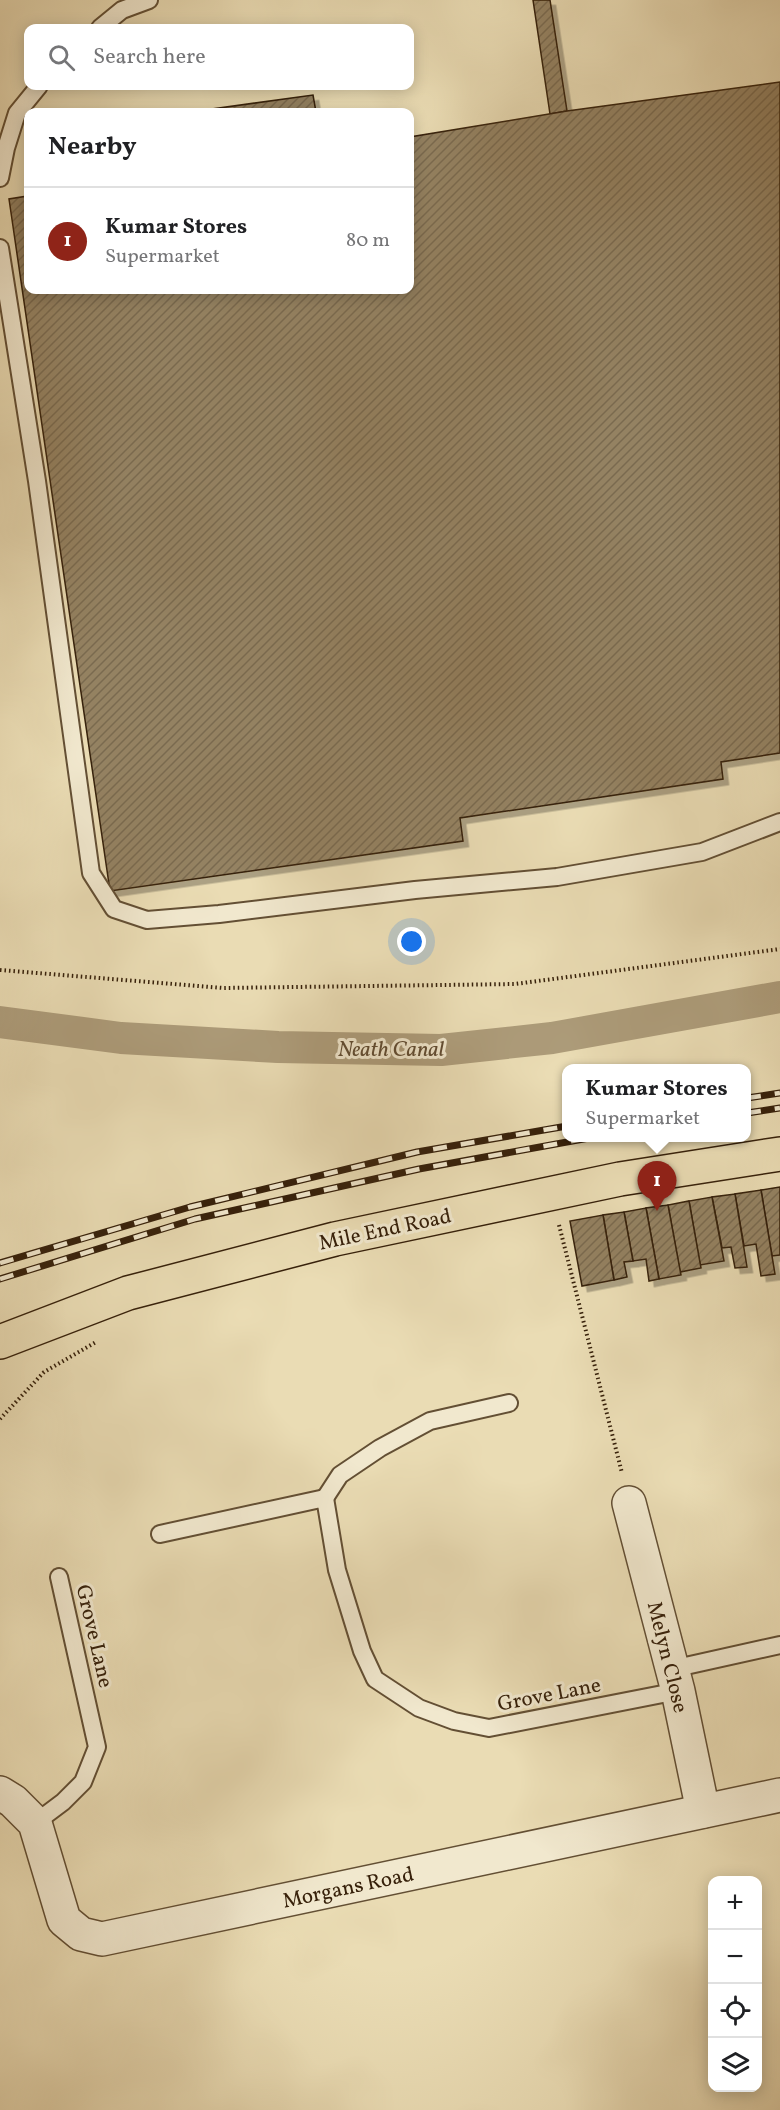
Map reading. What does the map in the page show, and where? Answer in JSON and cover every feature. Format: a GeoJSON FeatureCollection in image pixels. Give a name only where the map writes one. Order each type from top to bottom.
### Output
{"type":"FeatureCollection","features":[{"type":"Feature","properties":{"kind":"main road","name":"Mile End Road"},"geometry":{"type":"LineString","coordinates":[[0,1342],[128,1293],[335,1239],[620,1179],[780,1154]]}},
{"type":"Feature","properties":{"kind":"street","name":"Melyn Close"},"geometry":{"type":"LineString","coordinates":[[629,1503],[675,1680],[703,1811]]}},
{"type":"Feature","properties":{"kind":"street","name":"Morgans Road"},"geometry":{"type":"LineString","coordinates":[[0,1793],[13,1801],[35,1823],[64,1920],[81,1934],[102,1939],[780,1796]]}},
{"type":"Feature","properties":{"kind":"lane"},"geometry":{"type":"LineString","coordinates":[[105,24],[122,10],[149,0]]}},
{"type":"Feature","properties":{"kind":"lane"},"geometry":{"type":"LineString","coordinates":[[0,178],[17,113],[36,90]]}},
{"type":"Feature","properties":{"kind":"lane"},"geometry":{"type":"LineString","coordinates":[[0,248],[37,481],[91,873],[114,909],[147,920],[219,914],[415,890],[557,878],[702,852],[780,822]]}},
{"type":"Feature","properties":{"kind":"lane"},"geometry":{"type":"LineString","coordinates":[[160,1534],[325,1498],[340,1475],[380,1448],[430,1421],[509,1402]]}},
{"type":"Feature","properties":{"kind":"lane","name":"Grove Lane"},"geometry":{"type":"LineString","coordinates":[[325,1498],[337,1570],[362,1651],[375,1679],[418,1708],[454,1721],[489,1728],[675,1680],[780,1646]]}},
{"type":"Feature","properties":{"kind":"lane","name":"Grove Lane"},"geometry":{"type":"LineString","coordinates":[[35,1823],[63,1802],[83,1782],[96,1747],[59,1577]]}},
{"type":"Feature","properties":{"kind":"path"},"geometry":{"type":"LineString","coordinates":[[0,969],[224,988],[515,984],[780,949]]}},
{"type":"Feature","properties":{"kind":"path"},"geometry":{"type":"LineString","coordinates":[[551,1194],[629,1503]]}},
{"type":"Feature","properties":{"kind":"path"},"geometry":{"type":"LineString","coordinates":[[0,1419],[44,1372],[102,1339]]}},
{"type":"Feature","properties":{"kind":"building"},"geometry":{"type":"Polygon","coordinates":[[[533,0],[550,0],[567,111],[550,114],[533,0]]]}},
{"type":"Feature","properties":{"kind":"building"},"geometry":{"type":"Polygon","coordinates":[[[780,82],[780,753],[721,762],[723,779],[460,818],[463,841],[110,891],[9,199],[24,197],[24,294],[414,294],[414,136],[567,111],[780,82]]]}},
{"type":"Feature","properties":{"kind":"building"},"geometry":{"type":"Polygon","coordinates":[[[313,95],[315,108],[219,108],[313,95]]]}},
{"type":"Feature","properties":{"kind":"building"},"geometry":{"type":"Polygon","coordinates":[[[780,1187],[780,1255],[772,1256],[761,1190],[780,1187]]]}},
{"type":"Feature","properties":{"kind":"building"},"geometry":{"type":"Polygon","coordinates":[[[761,1190],[775,1274],[761,1276],[756,1244],[744,1246],[735,1194],[761,1190]]]}},
{"type":"Feature","properties":{"kind":"building"},"geometry":{"type":"Polygon","coordinates":[[[735,1194],[747,1267],[735,1268],[731,1247],[722,1248],[712,1197],[735,1194]]]}},
{"type":"Feature","properties":{"kind":"building"},"geometry":{"type":"Polygon","coordinates":[[[712,1197],[724,1261],[700,1265],[689,1201],[712,1197]]]}},
{"type":"Feature","properties":{"kind":"building"},"geometry":{"type":"Polygon","coordinates":[[[689,1201],[701,1268],[680,1272],[668,1205],[689,1201]]]}},
{"type":"Feature","properties":{"kind":"building"},"geometry":{"type":"Polygon","coordinates":[[[668,1205],[681,1275],[659,1279],[646,1208],[668,1205]]]}},
{"type":"Feature","properties":{"kind":"building"},"geometry":{"type":"Polygon","coordinates":[[[646,1208],[659,1279],[649,1281],[646,1259],[633,1261],[624,1212],[646,1208]]]}},
{"type":"Feature","properties":{"kind":"building"},"geometry":{"type":"Polygon","coordinates":[[[624,1212],[633,1261],[624,1262],[627,1277],[614,1280],[603,1215],[624,1212]]]}},
{"type":"Feature","properties":{"kind":"building"},"geometry":{"type":"Polygon","coordinates":[[[603,1215],[614,1280],[582,1286],[570,1221],[603,1215]]]}},
{"type":"Feature","properties":{"kind":"waterway","name":"Neath Canal"},"geometry":{"type":"LineString","coordinates":[[0,1022],[121,1038],[278,1047],[441,1050],[552,1038],[780,997]]}},
{"type":"Feature","properties":{"kind":"railway"},"geometry":{"type":"LineString","coordinates":[[751,1097],[780,1093]]}},
{"type":"Feature","properties":{"kind":"railway"},"geometry":{"type":"LineString","coordinates":[[751,1112],[780,1108]]}},
{"type":"Feature","properties":{"kind":"railway"},"geometry":{"type":"LineString","coordinates":[[0,1263],[190,1207],[417,1152],[562,1127]]}},
{"type":"Feature","properties":{"kind":"railway"},"geometry":{"type":"LineString","coordinates":[[0,1279],[195,1219],[419,1169],[567,1142]]}},
{"type":"Feature","properties":{"kind":"place","name":"Kumar Stores"},"geometry":{"type":"Point","coordinates":[657,1211]}}]}
